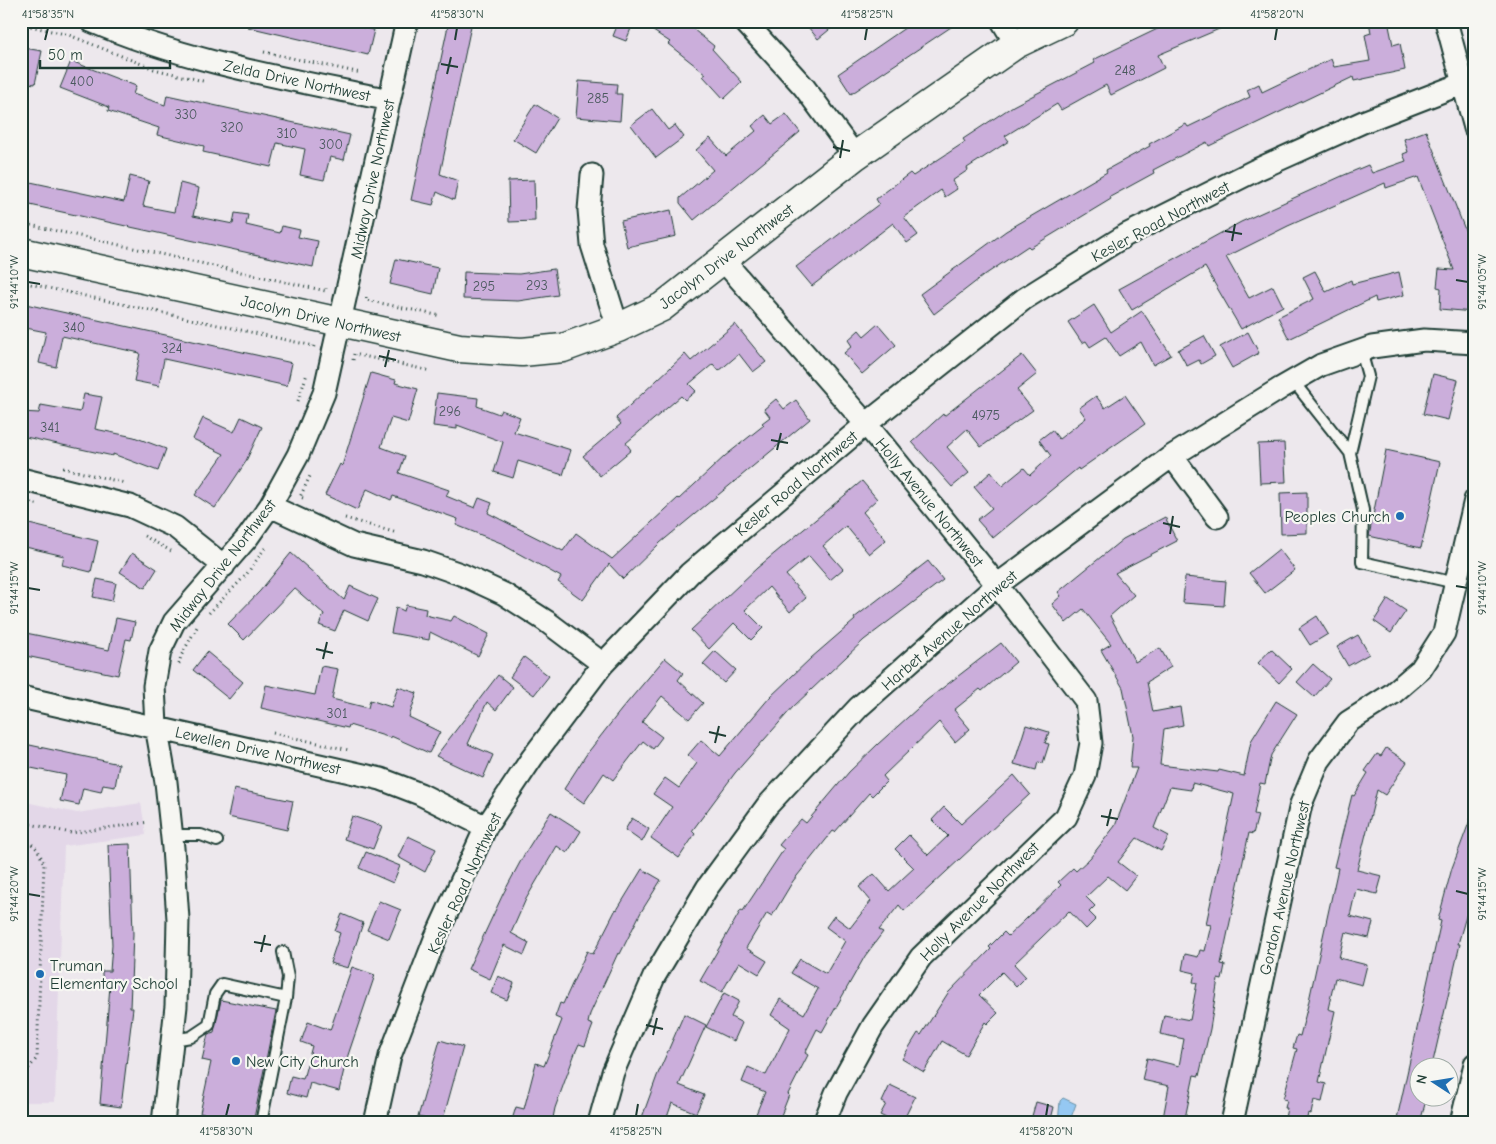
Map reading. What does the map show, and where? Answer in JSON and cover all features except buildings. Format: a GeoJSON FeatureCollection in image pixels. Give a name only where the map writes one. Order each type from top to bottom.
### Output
{"type":"FeatureCollection","features":[{"type":"Feature","properties":{"kind":"street","name":"Zelda Drive Northwest"},"geometry":{"type":"LineString","coordinates":[[91,21],[133,39],[192,57],[389,100]]}},
{"type":"Feature","properties":{"kind":"street","name":"Midway Drive Northwest"},"geometry":{"type":"LineString","coordinates":[[163,1123],[173,1040],[178,919],[172,835],[156,726],[154,686],[160,651],[174,622],[224,566],[270,506],[298,455],[324,393],[407,21]]}},
{"type":"Feature","properties":{"kind":"street"},"geometry":{"type":"LineString","coordinates":[[744,21],[804,86],[855,156]]}},
{"type":"Feature","properties":{"kind":"street"},"geometry":{"type":"LineString","coordinates":[[1002,21],[1016,44]]}},
{"type":"Feature","properties":{"kind":"street","name":"Jacolyn Drive Northwest"},"geometry":{"type":"LineString","coordinates":[[21,252],[450,346],[496,352],[522,352],[563,348],[618,328],[662,307],[855,156],[1016,44],[1064,21]]}},
{"type":"Feature","properties":{"kind":"street"},"geometry":{"type":"LineString","coordinates":[[1446,21],[1475,128]]}},
{"type":"Feature","properties":{"kind":"street","name":"Kesler Road Northwest"},"geometry":{"type":"LineString","coordinates":[[375,1123],[394,1047],[435,939],[486,827],[532,758],[602,664],[690,573],[866,424],[1024,299],[1126,236],[1256,170],[1363,122],[1462,84]]}},
{"type":"Feature","properties":{"kind":"street"},"geometry":{"type":"LineString","coordinates":[[592,175],[589,210],[592,245],[618,328]]}},
{"type":"Feature","properties":{"kind":"street","name":"Holly Avenue Northwest"},"geometry":{"type":"LineString","coordinates":[[723,260],[866,424],[997,585],[1086,701],[1091,743],[1085,776],[1066,817],[921,957],[873,1026],[836,1093],[824,1123]]}},
{"type":"Feature","properties":{"kind":"street","name":"Harbet Avenue Northwest"},"geometry":{"type":"LineString","coordinates":[[599,1123],[613,1072],[654,977],[707,888],[762,813],[859,707],[997,585],[1172,456],[1293,381],[1321,365],[1372,347],[1424,340],[1475,343]]}},
{"type":"Feature","properties":{"kind":"street"},"geometry":{"type":"LineString","coordinates":[[1172,456],[1217,517]]}},
{"type":"Feature","properties":{"kind":"street"},"geometry":{"type":"LineString","coordinates":[[21,480],[130,506],[175,527],[224,566]]}},
{"type":"Feature","properties":{"kind":"street","name":"Gordon Avenue Northwest"},"geometry":{"type":"LineString","coordinates":[[1232,1123],[1301,804],[1318,760],[1348,722],[1392,694],[1421,669],[1444,633],[1464,571],[1475,500]]}},
{"type":"Feature","properties":{"kind":"street"},"geometry":{"type":"LineString","coordinates":[[270,506],[354,544],[424,561],[496,591],[546,620],[602,664]]}},
{"type":"Feature","properties":{"kind":"street","name":"Lewellen Drive Northwest"},"geometry":{"type":"LineString","coordinates":[[21,697],[156,726],[323,772],[381,779],[420,794],[486,827]]}},
{"type":"Feature","properties":{"kind":"street"},"geometry":{"type":"LineString","coordinates":[[1461,1123],[1475,1064]]}},
{"type":"Feature","properties":{"kind":"lane"},"geometry":{"type":"LineString","coordinates":[[1350,453],[1368,376],[1361,351]]}},
{"type":"Feature","properties":{"kind":"lane"},"geometry":{"type":"LineString","coordinates":[[1293,381],[1350,453],[1363,510],[1362,562],[1464,571]]}},
{"type":"Feature","properties":{"kind":"lane"},"geometry":{"type":"LineString","coordinates":[[172,835],[201,836],[217,841]]}},
{"type":"Feature","properties":{"kind":"lane"},"geometry":{"type":"LineString","coordinates":[[261,1123],[286,998],[288,977],[283,952]]}},
{"type":"Feature","properties":{"kind":"lane"},"geometry":{"type":"LineString","coordinates":[[173,1040],[191,1038],[209,1026],[215,994],[222,984],[286,998]]}},
{"type":"Feature","properties":{"kind":"path"},"geometry":{"type":"LineString","coordinates":[[254,50],[365,74]]}},
{"type":"Feature","properties":{"kind":"path"},"geometry":{"type":"LineString","coordinates":[[21,224],[326,291]]}},
{"type":"Feature","properties":{"kind":"path"},"geometry":{"type":"LineString","coordinates":[[21,282],[314,346],[312,356]]}},
{"type":"Feature","properties":{"kind":"path"},"geometry":{"type":"LineString","coordinates":[[368,290],[366,300],[441,316]]}},
{"type":"Feature","properties":{"kind":"path"},"geometry":{"type":"LineString","coordinates":[[352,364],[354,354],[431,372]]}},
{"type":"Feature","properties":{"kind":"path"},"geometry":{"type":"LineString","coordinates":[[297,404],[309,365]]}},
{"type":"Feature","properties":{"kind":"path"},"geometry":{"type":"LineString","coordinates":[[309,501],[300,497],[312,473]]}},
{"type":"Feature","properties":{"kind":"path"},"geometry":{"type":"LineString","coordinates":[[21,501],[47,507]]}},
{"type":"Feature","properties":{"kind":"path"},"geometry":{"type":"LineString","coordinates":[[344,518],[397,533]]}},
{"type":"Feature","properties":{"kind":"path"},"geometry":{"type":"LineString","coordinates":[[139,533],[178,555]]}},
{"type":"Feature","properties":{"kind":"path"},"geometry":{"type":"LineString","coordinates":[[206,617],[246,575],[271,541]]}},
{"type":"Feature","properties":{"kind":"path"},"geometry":{"type":"LineString","coordinates":[[178,670],[181,656],[201,623]]}},
{"type":"Feature","properties":{"kind":"path"},"geometry":{"type":"LineString","coordinates":[[265,731],[349,750]]}},
{"type":"Feature","properties":{"kind":"path"},"geometry":{"type":"LineString","coordinates":[[21,822],[71,833],[150,822]]}},
{"type":"Feature","properties":{"kind":"path"},"geometry":{"type":"LineString","coordinates":[[21,834],[38,850],[44,864],[37,1058],[21,1078]]}},
{"type":"Feature","properties":{"kind":"shaded area","name":"Truman Elementary School"},"geometry":{"type":"Polygon","coordinates":[[[21,801],[77,813],[141,803],[146,835],[64,846],[55,1102],[21,1102],[21,801]]]}},
{"type":"Feature","properties":{"kind":"water"},"geometry":{"type":"Polygon","coordinates":[[[1063,1098],[1076,1104],[1069,1123],[1058,1123],[1060,1101],[1063,1098]]]}},
{"type":"Feature","properties":{"kind":"place","name":"Peoples Church"},"geometry":{"type":"Point","coordinates":[1400,516]}},
{"type":"Feature","properties":{"kind":"place","name":"Truman Elementary School"},"geometry":{"type":"Point","coordinates":[40,974]}},
{"type":"Feature","properties":{"kind":"place","name":"New City Church"},"geometry":{"type":"Point","coordinates":[236,1061]}}]}
